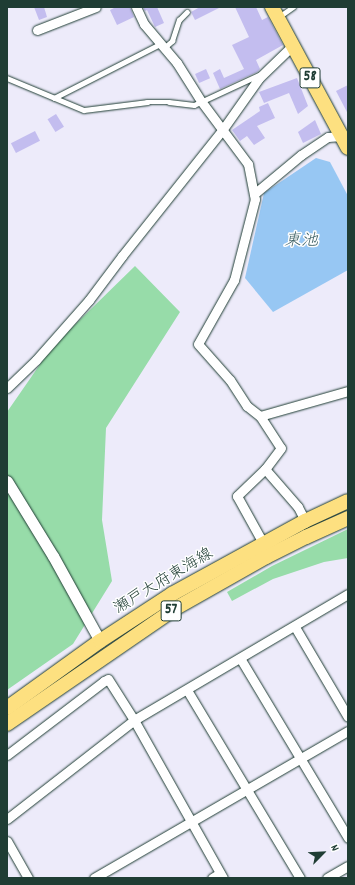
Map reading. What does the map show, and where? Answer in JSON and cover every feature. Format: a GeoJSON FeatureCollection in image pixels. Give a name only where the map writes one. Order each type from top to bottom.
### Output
{"type":"FeatureCollection","features":[{"type":"Feature","properties":{"kind":"main road","name":"58"},"geometry":{"type":"LineString","coordinates":[[275,12],[292,46],[346,138]]}},
{"type":"Feature","properties":{"kind":"main road","name":"瀬戸大府東海線"},"geometry":{"type":"LineString","coordinates":[[7,708],[100,642],[172,594],[263,543],[348,501]]}},
{"type":"Feature","properties":{"kind":"main road","name":"瀬戸大府東海線"},"geometry":{"type":"LineString","coordinates":[[7,724],[176,608],[266,557],[348,518]]}},
{"type":"Feature","properties":{"kind":"street"},"geometry":{"type":"LineString","coordinates":[[37,30],[96,7]]}},
{"type":"Feature","properties":{"kind":"street"},"geometry":{"type":"LineString","coordinates":[[136,7],[144,24],[177,63],[201,101],[248,164],[255,199],[234,280],[198,344],[230,380],[247,406],[260,416],[281,448],[265,469],[237,496],[263,543]]}},
{"type":"Feature","properties":{"kind":"street"},"geometry":{"type":"LineString","coordinates":[[7,388],[36,360],[89,300],[223,129],[265,72],[292,46]]}},
{"type":"Feature","properties":{"kind":"street"},"geometry":{"type":"LineString","coordinates":[[254,194],[301,155],[328,137],[346,138]]}},
{"type":"Feature","properties":{"kind":"street"},"geometry":{"type":"LineString","coordinates":[[260,416],[348,391]]}},
{"type":"Feature","properties":{"kind":"street"},"geometry":{"type":"LineString","coordinates":[[265,469],[298,506],[305,521]]}},
{"type":"Feature","properties":{"kind":"street"},"geometry":{"type":"LineString","coordinates":[[7,481],[53,556],[100,642]]}},
{"type":"Feature","properties":{"kind":"street"},"geometry":{"type":"LineString","coordinates":[[7,819],[134,720],[295,626],[346,599]]}},
{"type":"Feature","properties":{"kind":"street"},"geometry":{"type":"LineString","coordinates":[[295,626],[348,717]]}},
{"type":"Feature","properties":{"kind":"street"},"geometry":{"type":"LineString","coordinates":[[240,658],[348,838]]}},
{"type":"Feature","properties":{"kind":"street"},"geometry":{"type":"LineString","coordinates":[[7,755],[106,679],[112,684],[134,720],[222,876],[212,878]]}},
{"type":"Feature","properties":{"kind":"street"},"geometry":{"type":"LineString","coordinates":[[187,690],[300,878]]}},
{"type":"Feature","properties":{"kind":"street"},"geometry":{"type":"LineString","coordinates":[[94,878],[348,731]]}},
{"type":"Feature","properties":{"kind":"street"},"geometry":{"type":"LineString","coordinates":[[7,841],[28,878]]}},
{"type":"Feature","properties":{"kind":"street"},"geometry":{"type":"LineString","coordinates":[[327,878],[348,866]]}},
{"type":"Feature","properties":{"kind":"lane"},"geometry":{"type":"LineString","coordinates":[[275,12],[293,7]]}},
{"type":"Feature","properties":{"kind":"lane"},"geometry":{"type":"LineString","coordinates":[[54,98],[172,41],[179,20],[187,12]]}},
{"type":"Feature","properties":{"kind":"lane"},"geometry":{"type":"LineString","coordinates":[[7,78],[84,110],[147,102],[169,102],[194,106],[201,101],[265,72]]}},
{"type":"Feature","properties":{"kind":"green space"},"geometry":{"type":"Polygon","coordinates":[[[135,266],[180,312],[106,428],[102,520],[112,581],[73,644],[7,690],[7,412],[52,347],[135,266]]]}},
{"type":"Feature","properties":{"kind":"green space"},"geometry":{"type":"Polygon","coordinates":[[[348,529],[348,558],[324,562],[273,579],[232,601],[227,592],[272,566],[348,529]]]}},
{"type":"Feature","properties":{"kind":"water","name":"東池"},"geometry":{"type":"Polygon","coordinates":[[[316,158],[330,162],[348,196],[348,270],[273,312],[245,278],[264,193],[316,158]]]}},
{"type":"Feature","properties":{"kind":"building"},"geometry":{"type":"Polygon","coordinates":[[[34,7],[44,7],[47,17],[39,20],[34,7]]]}},
{"type":"Feature","properties":{"kind":"building"},"geometry":{"type":"Polygon","coordinates":[[[116,7],[130,7],[134,17],[117,25],[110,10],[116,7]]]}},
{"type":"Feature","properties":{"kind":"building"},"geometry":{"type":"Polygon","coordinates":[[[143,7],[157,7],[164,23],[155,27],[147,10],[145,11],[143,7]]]}},
{"type":"Feature","properties":{"kind":"building"},"geometry":{"type":"Polygon","coordinates":[[[200,7],[221,7],[195,20],[191,12],[200,7]]]}},
{"type":"Feature","properties":{"kind":"building"},"geometry":{"type":"Polygon","coordinates":[[[235,7],[256,7],[262,20],[268,17],[283,45],[256,60],[260,69],[257,72],[220,89],[213,73],[220,69],[224,78],[244,69],[232,45],[249,37],[235,7]]]}},
{"type":"Feature","properties":{"kind":"building"},"geometry":{"type":"Polygon","coordinates":[[[206,69],[210,78],[199,83],[195,74],[206,69]]]}},
{"type":"Feature","properties":{"kind":"building"},"geometry":{"type":"Polygon","coordinates":[[[297,78],[308,106],[298,114],[289,93],[264,103],[259,92],[297,78]]]}},
{"type":"Feature","properties":{"kind":"building"},"geometry":{"type":"Polygon","coordinates":[[[348,85],[348,114],[336,91],[348,85]]]}},
{"type":"Feature","properties":{"kind":"building"},"geometry":{"type":"Polygon","coordinates":[[[268,103],[275,118],[257,126],[265,138],[254,145],[247,136],[240,141],[232,130],[260,111],[259,107],[268,103]]]}},
{"type":"Feature","properties":{"kind":"building"},"geometry":{"type":"Polygon","coordinates":[[[56,114],[64,127],[55,132],[48,119],[56,114]]]}},
{"type":"Feature","properties":{"kind":"building"},"geometry":{"type":"Polygon","coordinates":[[[315,120],[321,134],[303,143],[298,132],[315,120]]]}},
{"type":"Feature","properties":{"kind":"building"},"geometry":{"type":"Polygon","coordinates":[[[35,131],[40,141],[16,153],[11,143],[35,131]]]}}]}
